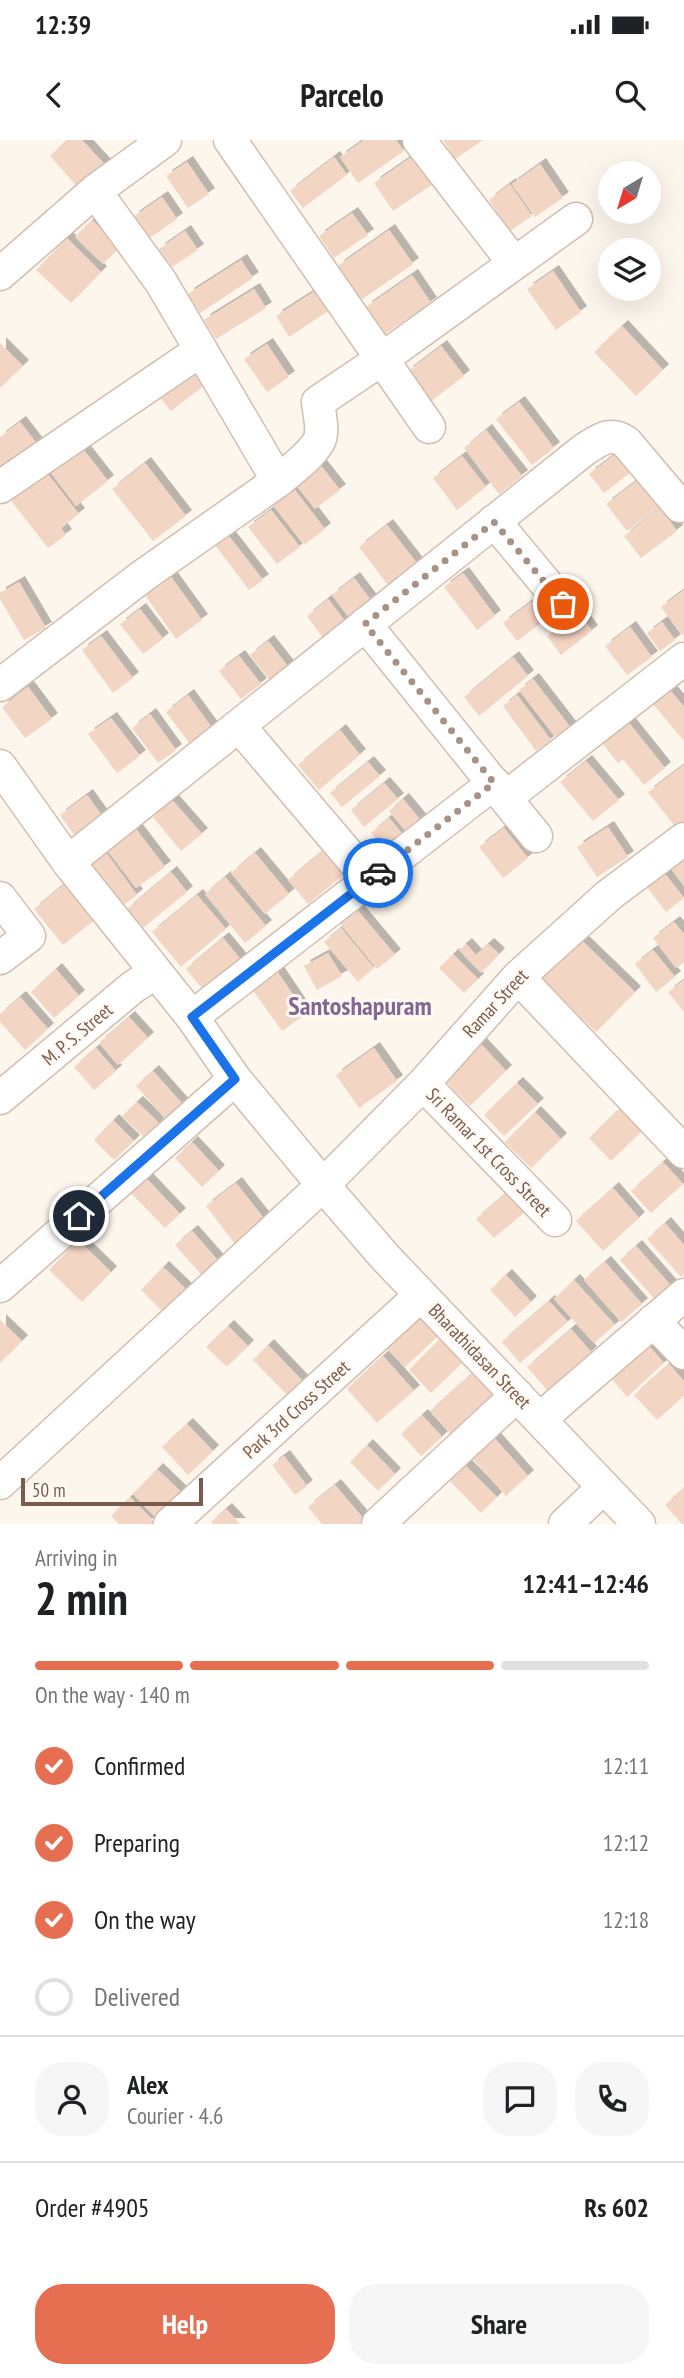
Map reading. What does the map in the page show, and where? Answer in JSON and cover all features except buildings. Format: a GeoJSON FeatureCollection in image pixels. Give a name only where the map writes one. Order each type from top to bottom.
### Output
{"type":"FeatureCollection","features":[{"type":"Feature","properties":{"kind":"street"},"geometry":{"type":"LineString","coordinates":[[0,274],[95,191],[164,140]]}},
{"type":"Feature","properties":{"kind":"street"},"geometry":{"type":"LineString","coordinates":[[230,140],[429,427]]}},
{"type":"Feature","properties":{"kind":"street"},"geometry":{"type":"LineString","coordinates":[[419,140],[514,263]]}},
{"type":"Feature","properties":{"kind":"street"},"geometry":{"type":"LineString","coordinates":[[95,191],[161,282],[278,481]]}},
{"type":"Feature","properties":{"kind":"street"},"geometry":{"type":"LineString","coordinates":[[0,685],[144,575],[300,463],[320,440],[318,402],[576,219]]}},
{"type":"Feature","properties":{"kind":"street"},"geometry":{"type":"LineString","coordinates":[[0,487],[201,350]]}},
{"type":"Feature","properties":{"kind":"street"},"geometry":{"type":"LineString","coordinates":[[68,862],[585,449],[609,436],[618,436],[680,506]]}},
{"type":"Feature","properties":{"kind":"street"},"geometry":{"type":"LineString","coordinates":[[494,522],[563,604]]}},
{"type":"Feature","properties":{"kind":"street"},"geometry":{"type":"LineString","coordinates":[[365,624],[536,836]]}},
{"type":"Feature","properties":{"kind":"street"},"geometry":{"type":"LineString","coordinates":[[192,1017],[370,880],[684,660]]}},
{"type":"Feature","properties":{"kind":"street"},"geometry":{"type":"LineString","coordinates":[[239,726],[370,880]]}},
{"type":"Feature","properties":{"kind":"street","name":"Bharathidasan Street"},"geometry":{"type":"LineString","coordinates":[[0,766],[68,862],[192,1017],[235,1079],[323,1185],[385,1257],[639,1524]]}},
{"type":"Feature","properties":{"kind":"street","name":"Ramar Street"},"geometry":{"type":"LineString","coordinates":[[0,1483],[323,1185],[423,1084],[518,977],[609,895],[684,839]]}},
{"type":"Feature","properties":{"kind":"street"},"geometry":{"type":"LineString","coordinates":[[0,898],[29,936],[0,958]]}},
{"type":"Feature","properties":{"kind":"street","name":"M. P. S. Street"},"geometry":{"type":"LineString","coordinates":[[0,1098],[133,988],[155,973]]}},
{"type":"Feature","properties":{"kind":"street"},"geometry":{"type":"LineString","coordinates":[[518,977],[680,1140]]}},
{"type":"Feature","properties":{"kind":"street"},"geometry":{"type":"LineString","coordinates":[[0,1286],[235,1079]]}},
{"type":"Feature","properties":{"kind":"street","name":"Sri Ramar 1st Cross Street"},"geometry":{"type":"LineString","coordinates":[[423,1084],[555,1220]]}},
{"type":"Feature","properties":{"kind":"street","name":"Park 3rd Cross Street"},"geometry":{"type":"LineString","coordinates":[[170,1524],[421,1295]]}},
{"type":"Feature","properties":{"kind":"street"},"geometry":{"type":"LineString","coordinates":[[540,1419],[684,1295]]}},
{"type":"Feature","properties":{"kind":"street"},"geometry":{"type":"LineString","coordinates":[[653,1321],[684,1353]]}},
{"type":"Feature","properties":{"kind":"street"},"geometry":{"type":"LineString","coordinates":[[378,1524],[517,1395]]}},
{"type":"Feature","properties":{"kind":"street"},"geometry":{"type":"LineString","coordinates":[[565,1524],[604,1487]]}},
{"type":"Feature","properties":{"kind":"way so far"},"geometry":{"type":"LineString","coordinates":[[378,873],[494,783],[365,624],[494,522],[563,604]]}},
{"type":"Feature","properties":{"kind":"district","name":"Santoshapuram"},"geometry":{"type":"Point","coordinates":[360,1005]}},
{"type":"Feature","properties":{"kind":"route"},"geometry":{"type":"LineString","coordinates":[[79,1216],[235,1079],[192,1017],[378,873]]}}]}
